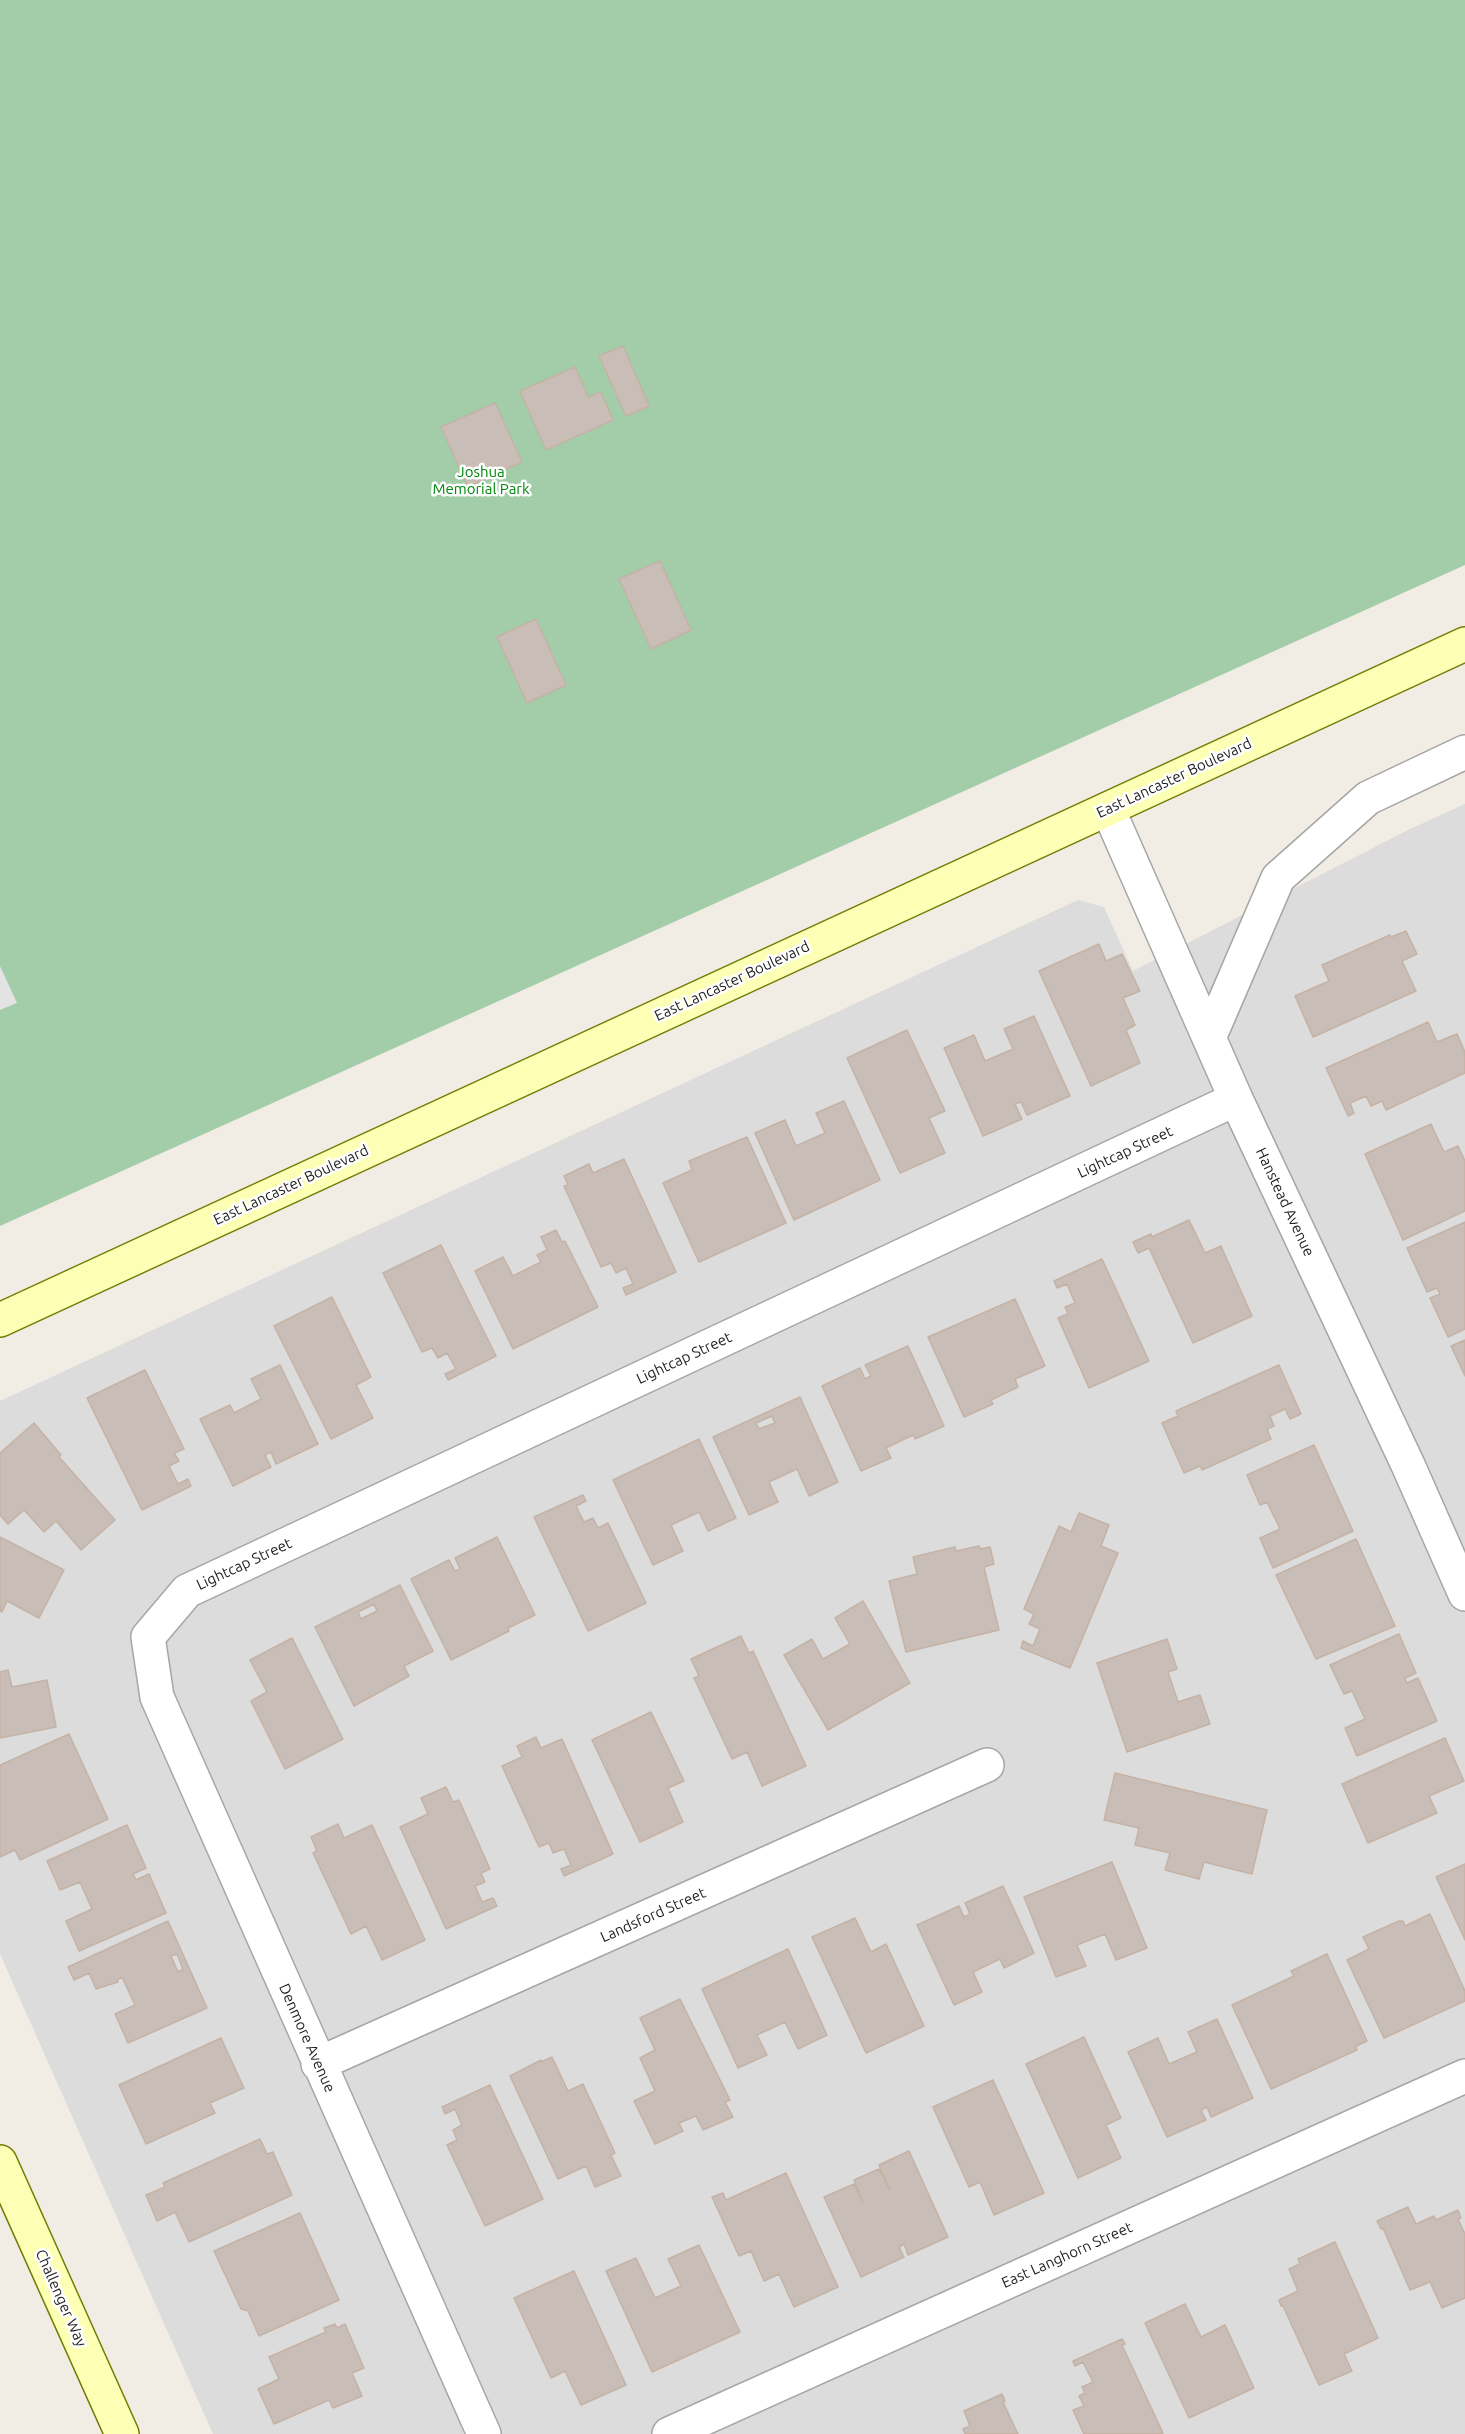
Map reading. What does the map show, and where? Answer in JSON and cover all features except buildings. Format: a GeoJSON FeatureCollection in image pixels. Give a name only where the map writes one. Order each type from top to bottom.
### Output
{"type":"FeatureCollection","features":[{"type":"Feature","properties":{"kind":"main road","name":"East Lancaster Boulevard"},"geometry":{"type":"LineString","coordinates":[[0,1320],[1465,644]]}},
{"type":"Feature","properties":{"kind":"main road","name":"Challenger Way"},"geometry":{"type":"LineString","coordinates":[[0,2162],[122,2434]]}},
{"type":"Feature","properties":{"kind":"street"},"geometry":{"type":"LineString","coordinates":[[1209,1038],[1278,878],[1368,798],[1465,752]]}},
{"type":"Feature","properties":{"kind":"street","name":"Hanstead Avenue"},"geometry":{"type":"LineString","coordinates":[[1108,809],[1236,1099],[1408,1465],[1465,1594]]}},
{"type":"Feature","properties":{"kind":"street","name":"Lightcap Street"},"geometry":{"type":"LineString","coordinates":[[148,1637],[187,1591],[1236,1099]]}},
{"type":"Feature","properties":{"kind":"street","name":"Denmore Avenue"},"geometry":{"type":"LineString","coordinates":[[148,1637],[157,1697],[484,2434]]}},
{"type":"Feature","properties":{"kind":"street","name":"Landsford Street"},"geometry":{"type":"LineString","coordinates":[[318,2064],[987,1765]]}},
{"type":"Feature","properties":{"kind":"street","name":"East Langhorn Street"},"geometry":{"type":"LineString","coordinates":[[669,2434],[1465,2076]]}},
{"type":"Feature","properties":{"kind":"shaded area"},"geometry":{"type":"Polygon","coordinates":[[[1465,804],[1465,2434],[213,2434],[0,1954],[0,1401],[1078,900],[1104,907],[1133,971],[1410,829],[1465,804]]]}},
{"type":"Feature","properties":{"kind":"shaded area"},"geometry":{"type":"Polygon","coordinates":[[[0,966],[17,1003],[0,1010],[0,966]]]}},
{"type":"Feature","properties":{"kind":"green space","name":"Joshua Memorial Park"},"geometry":{"type":"Polygon","coordinates":[[[0,0],[1465,0],[1465,565],[0,1226],[0,0]]]}}]}
